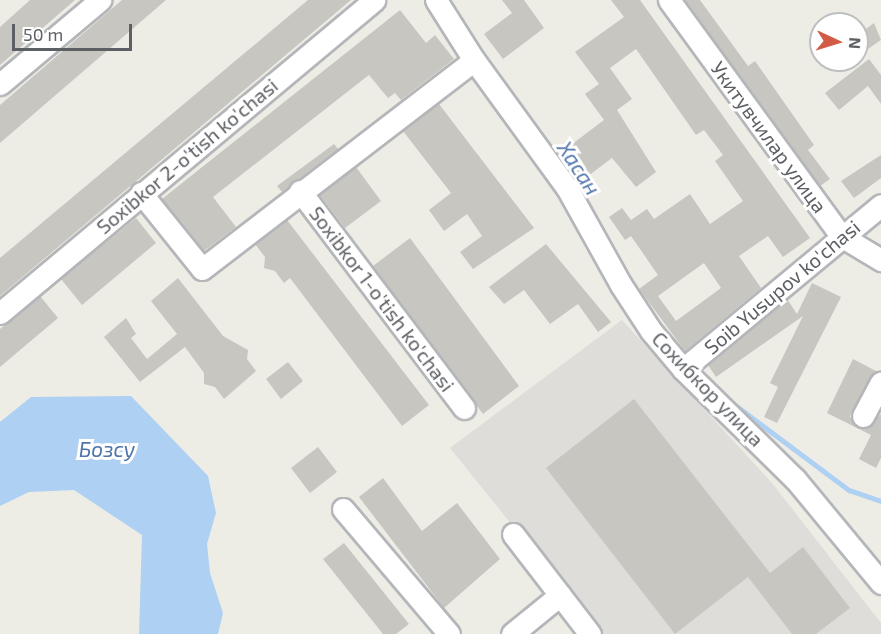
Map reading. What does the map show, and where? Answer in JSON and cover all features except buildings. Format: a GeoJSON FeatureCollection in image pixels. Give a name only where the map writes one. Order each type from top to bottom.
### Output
{"type":"FeatureCollection","features":[{"type":"Feature","properties":{"kind":"street"},"geometry":{"type":"LineString","coordinates":[[0,84],[100,0]]}},
{"type":"Feature","properties":{"kind":"street","name":"Soxibkor 2-o'tish ko'chasi"},"geometry":{"type":"LineString","coordinates":[[0,313],[375,0]]}},
{"type":"Feature","properties":{"kind":"street","name":"Сохибкор улица"},"geometry":{"type":"LineString","coordinates":[[436,0],[474,60],[567,188],[621,285],[683,369],[795,479],[881,583]]}},
{"type":"Feature","properties":{"kind":"street","name":"Укитувчилар улица"},"geometry":{"type":"LineString","coordinates":[[669,0],[841,236],[881,260]]}},
{"type":"Feature","properties":{"kind":"street","name":"Soxibkor 1-o'tish ko'chasi"},"geometry":{"type":"LineString","coordinates":[[141,193],[202,269],[300,191],[474,60]]}},
{"type":"Feature","properties":{"kind":"street","name":"Soxibkor 1-o'tish ko'chasi"},"geometry":{"type":"LineString","coordinates":[[300,191],[464,408]]}},
{"type":"Feature","properties":{"kind":"street","name":"Soib Yusupov ko'chasi"},"geometry":{"type":"LineString","coordinates":[[683,369],[881,205]]}},
{"type":"Feature","properties":{"kind":"street"},"geometry":{"type":"LineString","coordinates":[[863,417],[881,382]]}},
{"type":"Feature","properties":{"kind":"street"},"geometry":{"type":"LineString","coordinates":[[343,509],[449,634]]}},
{"type":"Feature","properties":{"kind":"street"},"geometry":{"type":"LineString","coordinates":[[513,534],[590,634]]}},
{"type":"Feature","properties":{"kind":"street"},"geometry":{"type":"LineString","coordinates":[[512,634],[560,594]]}},
{"type":"Feature","properties":{"kind":"shaded area"},"geometry":{"type":"Polygon","coordinates":[[[622,320],[772,483],[881,623],[881,634],[600,634],[450,448],[622,320]]]}},
{"type":"Feature","properties":{"kind":"water","name":"Бозсу"},"geometry":{"type":"Polygon","coordinates":[[[131,396],[208,476],[216,513],[207,544],[210,573],[223,613],[218,634],[139,634],[142,535],[74,490],[29,492],[0,506],[0,422],[31,397],[131,396]]]}},
{"type":"Feature","properties":{"kind":"waterway","name":"Хасан"},"geometry":{"type":"LineString","coordinates":[[730,401],[849,490],[881,501]]}}]}
